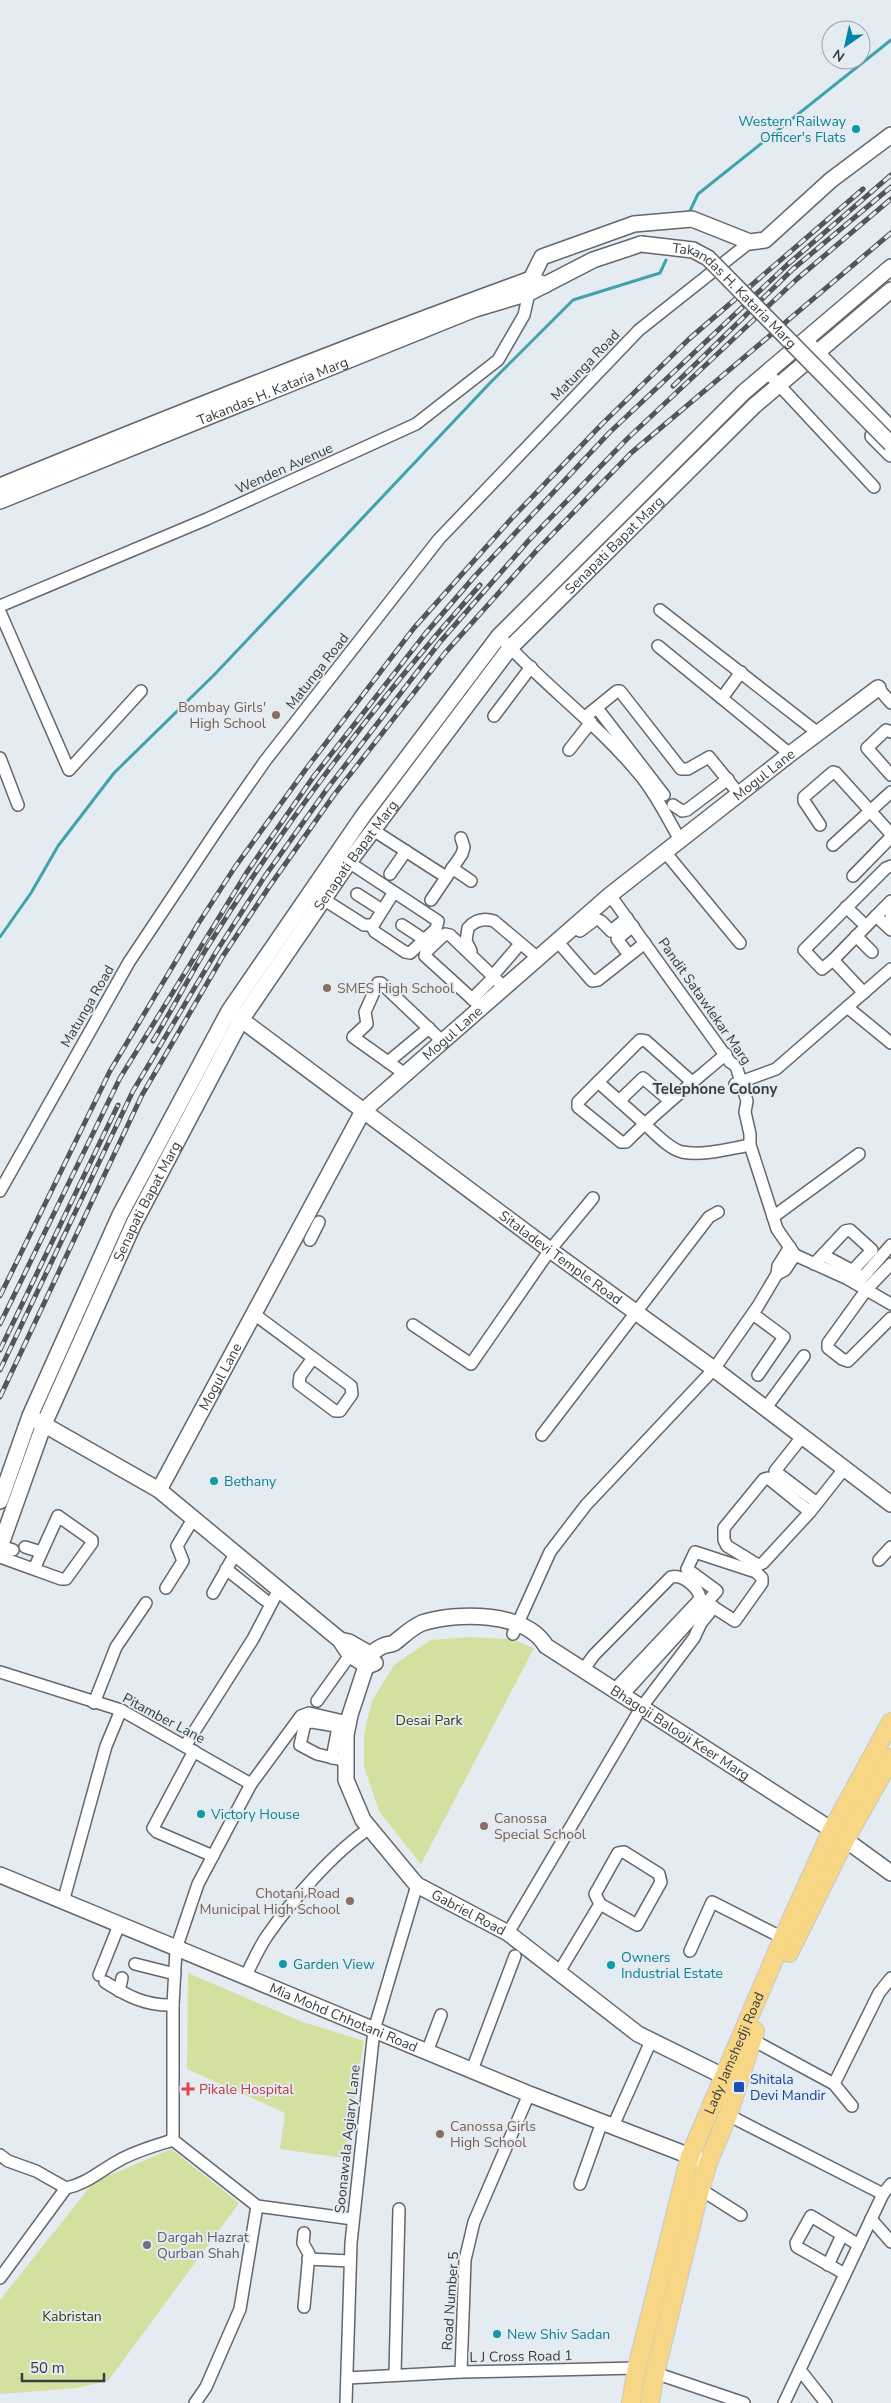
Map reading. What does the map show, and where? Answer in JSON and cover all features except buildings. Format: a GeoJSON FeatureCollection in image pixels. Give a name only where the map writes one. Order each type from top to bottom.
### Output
{"type":"FeatureCollection","features":[{"type":"Feature","properties":{"kind":"main road"},"geometry":{"type":"LineString","coordinates":[[535,286],[542,257],[634,224],[692,219],[750,242],[765,240],[832,180],[891,135]]}},
{"type":"Feature","properties":{"kind":"main road","name":"Takandas H. Kataria Marg"},"geometry":{"type":"LineString","coordinates":[[0,486],[474,305],[535,286],[593,260],[641,244],[684,248],[708,258],[891,444]]}},
{"type":"Feature","properties":{"kind":"main road","name":"Senapati Bapat Marg"},"geometry":{"type":"LineString","coordinates":[[235,1015],[323,899],[343,858],[382,791],[499,636],[737,399],[891,267]]}},
{"type":"Feature","properties":{"kind":"main road","name":"Senapati Bapat Marg"},"geometry":{"type":"LineString","coordinates":[[4,1548],[44,1424],[194,1093],[235,1015],[343,858],[373,830],[510,648],[754,406],[891,290]]}},
{"type":"Feature","properties":{"kind":"main road"},"geometry":{"type":"LineString","coordinates":[[805,340],[891,430]]}},
{"type":"Feature","properties":{"kind":"main road","name":"Takandas H. Kataria Marg"},"geometry":{"type":"LineString","coordinates":[[0,501],[339,357]]}},
{"type":"Feature","properties":{"kind":"main road"},"geometry":{"type":"LineString","coordinates":[[804,364],[891,454]]}},
{"type":"Feature","properties":{"kind":"main road","name":"Mogul Lane"},"geometry":{"type":"LineString","coordinates":[[159,1490],[363,1111],[442,1041],[501,980],[559,944],[610,895],[790,754],[878,688]]}},
{"type":"Feature","properties":{"kind":"main road"},"geometry":{"type":"LineString","coordinates":[[442,712],[454,722]]}},
{"type":"Feature","properties":{"kind":"main road"},"geometry":{"type":"LineString","coordinates":[[382,791],[395,801]]}},
{"type":"Feature","properties":{"kind":"main road","name":"Sitaladevi Temple Road"},"geometry":{"type":"LineString","coordinates":[[235,1015],[636,1314],[714,1369],[891,1504]]}},
{"type":"Feature","properties":{"kind":"main road","name":"Senapati Bapat Marg"},"geometry":{"type":"LineString","coordinates":[[0,1501],[30,1416],[120,1215],[194,1093]]}},
{"type":"Feature","properties":{"kind":"main road"},"geometry":{"type":"LineString","coordinates":[[97,1267],[112,1274]]}},
{"type":"Feature","properties":{"kind":"main road"},"geometry":{"type":"LineString","coordinates":[[61,1348],[75,1354]]}},
{"type":"Feature","properties":{"kind":"main road"},"geometry":{"type":"LineString","coordinates":[[30,1416],[159,1490],[278,1591],[340,1640],[350,1655],[370,1658]]}},
{"type":"Feature","properties":{"kind":"main road"},"geometry":{"type":"LineString","coordinates":[[340,1640],[349,1642],[370,1658],[374,1664],[387,1654],[391,1645],[421,1624],[470,1615],[482,1618],[493,1616],[514,1629]]}},
{"type":"Feature","properties":{"kind":"main road","name":"Bhagoji Balooji Keer Marg"},"geometry":{"type":"LineString","coordinates":[[514,1629],[541,1637],[546,1646],[838,1835],[891,1873]]}},
{"type":"Feature","properties":{"kind":"main road","name":"Gabriel Road"},"geometry":{"type":"LineString","coordinates":[[370,1658],[346,1723],[339,1760],[362,1820],[418,1885],[508,1933],[638,2034],[723,2076]]}},
{"type":"Feature","properties":{"kind":"main road","name":"Lady Jamshedji Road"},"geometry":{"type":"LineString","coordinates":[[631,2403],[637,2368],[690,2156],[783,1938],[838,1835],[891,1722]]}},
{"type":"Feature","properties":{"kind":"main road","name":"Lady Jamshedji Road"},"geometry":{"type":"LineString","coordinates":[[650,2403],[655,2372],[700,2189],[708,2163],[728,2115],[751,2039],[795,1941],[838,1835],[891,1758]]}},
{"type":"Feature","properties":{"kind":"main road","name":"Mia Mohd Chhotani Road"},"geometry":{"type":"LineString","coordinates":[[0,1876],[530,2094],[708,2163]]}},
{"type":"Feature","properties":{"kind":"street","name":"Matunga Road"},"geometry":{"type":"LineString","coordinates":[[0,1191],[129,962],[218,827],[265,762],[439,539],[639,330],[750,242]]}},
{"type":"Feature","properties":{"kind":"street","name":"Wenden Avenue"},"geometry":{"type":"LineString","coordinates":[[0,606],[207,519],[416,424],[498,360],[524,315],[535,286]]}},
{"type":"Feature","properties":{"kind":"street"},"geometry":{"type":"LineString","coordinates":[[845,306],[856,320]]}},
{"type":"Feature","properties":{"kind":"street"},"geometry":{"type":"LineString","coordinates":[[767,372],[874,487]]}},
{"type":"Feature","properties":{"kind":"street"},"geometry":{"type":"LineString","coordinates":[[660,610],[818,733]]}},
{"type":"Feature","properties":{"kind":"street"},"geometry":{"type":"LineString","coordinates":[[0,612],[69,770],[141,690]]}},
{"type":"Feature","properties":{"kind":"street"},"geometry":{"type":"LineString","coordinates":[[499,636],[588,720],[642,777],[680,840]]}},
{"type":"Feature","properties":{"kind":"street"},"geometry":{"type":"LineString","coordinates":[[658,646],[790,754]]}},
{"type":"Feature","properties":{"kind":"street"},"geometry":{"type":"LineString","coordinates":[[494,716],[531,668]]}},
{"type":"Feature","properties":{"kind":"street"},"geometry":{"type":"LineString","coordinates":[[722,698],[741,672]]}},
{"type":"Feature","properties":{"kind":"street"},"geometry":{"type":"LineString","coordinates":[[878,688],[891,703]]}},
{"type":"Feature","properties":{"kind":"street"},"geometry":{"type":"LineString","coordinates":[[569,750],[597,708],[617,691],[620,691],[681,769],[688,769],[709,757],[739,794]]}},
{"type":"Feature","properties":{"kind":"street"},"geometry":{"type":"LineString","coordinates":[[597,708],[664,795]]}},
{"type":"Feature","properties":{"kind":"street"},"geometry":{"type":"LineString","coordinates":[[891,732],[886,730],[867,748],[891,775]]}},
{"type":"Feature","properties":{"kind":"street"},"geometry":{"type":"LineString","coordinates":[[0,758],[18,806]]}},
{"type":"Feature","properties":{"kind":"street"},"geometry":{"type":"LineString","coordinates":[[820,826],[804,798],[833,772],[839,774],[891,836],[887,851],[853,876]]}},
{"type":"Feature","properties":{"kind":"street"},"geometry":{"type":"LineString","coordinates":[[673,805],[682,811],[687,810],[728,779]]}},
{"type":"Feature","properties":{"kind":"street"},"geometry":{"type":"LineString","coordinates":[[833,845],[891,792]]}},
{"type":"Feature","properties":{"kind":"street"},"geometry":{"type":"LineString","coordinates":[[373,830],[406,851],[449,873],[470,881]]}},
{"type":"Feature","properties":{"kind":"street"},"geometry":{"type":"LineString","coordinates":[[431,900],[463,850],[461,838]]}},
{"type":"Feature","properties":{"kind":"street"},"geometry":{"type":"LineString","coordinates":[[390,874],[406,851]]}},
{"type":"Feature","properties":{"kind":"street"},"geometry":{"type":"LineString","coordinates":[[665,852],[740,943]]}},
{"type":"Feature","properties":{"kind":"street"},"geometry":{"type":"LineString","coordinates":[[343,858],[438,921],[436,929],[412,951],[407,953],[375,932],[372,925]]}},
{"type":"Feature","properties":{"kind":"street"},"geometry":{"type":"LineString","coordinates":[[891,866],[886,868],[804,950],[822,969],[891,901]]}},
{"type":"Feature","properties":{"kind":"street"},"geometry":{"type":"LineString","coordinates":[[372,925],[394,892]]}},
{"type":"Feature","properties":{"kind":"street"},"geometry":{"type":"LineString","coordinates":[[357,894],[382,910]]}},
{"type":"Feature","properties":{"kind":"street","name":"Pandit Satawlekar Marg"},"geometry":{"type":"LineString","coordinates":[[610,895],[728,1058],[736,1066],[738,1083],[747,1101],[744,1112],[750,1134],[750,1145],[774,1217],[777,1229],[775,1236],[790,1254]]}},
{"type":"Feature","properties":{"kind":"street"},"geometry":{"type":"LineString","coordinates":[[323,899],[364,925],[372,925]]}},
{"type":"Feature","properties":{"kind":"street"},"geometry":{"type":"LineString","coordinates":[[846,907],[866,926]]}},
{"type":"Feature","properties":{"kind":"street"},"geometry":{"type":"LineString","coordinates":[[891,912],[891,918]]}},
{"type":"Feature","properties":{"kind":"street"},"geometry":{"type":"LineString","coordinates":[[876,916],[891,930]]}},
{"type":"Feature","properties":{"kind":"street"},"geometry":{"type":"LineString","coordinates":[[573,932],[594,919],[599,919],[611,931],[627,918]]}},
{"type":"Feature","properties":{"kind":"street"},"geometry":{"type":"LineString","coordinates":[[627,918],[618,939],[629,955]]}},
{"type":"Feature","properties":{"kind":"street"},"geometry":{"type":"LineString","coordinates":[[501,980],[472,952],[466,941],[468,928],[472,923],[478,920],[494,922],[538,958]]}},
{"type":"Feature","properties":{"kind":"street"},"geometry":{"type":"LineString","coordinates":[[402,925],[425,940]]}},
{"type":"Feature","properties":{"kind":"street"},"geometry":{"type":"LineString","coordinates":[[477,1003],[425,956],[426,952],[447,934],[501,980]]}},
{"type":"Feature","properties":{"kind":"street"},"geometry":{"type":"LineString","coordinates":[[856,936],[872,952]]}},
{"type":"Feature","properties":{"kind":"street"},"geometry":{"type":"LineString","coordinates":[[559,944],[592,981],[598,980],[645,943]]}},
{"type":"Feature","properties":{"kind":"street"},"geometry":{"type":"LineString","coordinates":[[501,980],[520,944]]}},
{"type":"Feature","properties":{"kind":"street"},"geometry":{"type":"LineString","coordinates":[[833,960],[861,990]]}},
{"type":"Feature","properties":{"kind":"street"},"geometry":{"type":"LineString","coordinates":[[738,1083],[776,1069],[847,1007],[861,990],[891,963]]}},
{"type":"Feature","properties":{"kind":"street"},"geometry":{"type":"LineString","coordinates":[[861,990],[891,969]]}},
{"type":"Feature","properties":{"kind":"street"},"geometry":{"type":"LineString","coordinates":[[405,1074],[353,1037],[366,1027],[365,1012],[378,983],[381,983],[442,1041]]}},
{"type":"Feature","properties":{"kind":"street"},"geometry":{"type":"LineString","coordinates":[[847,1007],[891,1043]]}},
{"type":"Feature","properties":{"kind":"street"},"geometry":{"type":"LineString","coordinates":[[388,1062],[429,1028]]}},
{"type":"Feature","properties":{"kind":"street"},"geometry":{"type":"LineString","coordinates":[[692,1082],[646,1041],[640,1040],[578,1102],[578,1107],[621,1142],[626,1142],[647,1126],[670,1101],[692,1082],[728,1058]]}},
{"type":"Feature","properties":{"kind":"street"},"geometry":{"type":"LineString","coordinates":[[620,1101],[642,1078],[670,1101]]}},
{"type":"Feature","properties":{"kind":"street"},"geometry":{"type":"LineString","coordinates":[[598,1082],[668,1145],[682,1152],[725,1150],[750,1145]]}},
{"type":"Feature","properties":{"kind":"street"},"geometry":{"type":"LineString","coordinates":[[774,1217],[859,1154]]}},
{"type":"Feature","properties":{"kind":"street"},"geometry":{"type":"LineString","coordinates":[[413,1325],[471,1364],[482,1358],[550,1250],[593,1198]]}},
{"type":"Feature","properties":{"kind":"street"},"geometry":{"type":"LineString","coordinates":[[542,1435],[710,1217],[718,1212]]}},
{"type":"Feature","properties":{"kind":"street"},"geometry":{"type":"LineString","coordinates":[[310,1240],[320,1222]]}},
{"type":"Feature","properties":{"kind":"street"},"geometry":{"type":"LineString","coordinates":[[814,1264],[845,1232],[852,1231],[872,1250],[852,1271]]}},
{"type":"Feature","properties":{"kind":"street"},"geometry":{"type":"LineString","coordinates":[[891,1245],[862,1283],[828,1343],[831,1351],[848,1361],[891,1318]]}},
{"type":"Feature","properties":{"kind":"street"},"geometry":{"type":"LineString","coordinates":[[514,1629],[550,1552],[586,1505],[714,1369],[753,1314],[778,1274],[785,1270],[790,1254],[862,1283]]}},
{"type":"Feature","properties":{"kind":"street"},"geometry":{"type":"LineString","coordinates":[[823,1255],[852,1271],[862,1283],[891,1304]]}},
{"type":"Feature","properties":{"kind":"street"},"geometry":{"type":"LineString","coordinates":[[862,1283],[891,1264]]}},
{"type":"Feature","properties":{"kind":"street"},"geometry":{"type":"LineString","coordinates":[[254,1314],[351,1386],[352,1394],[340,1411],[335,1410],[299,1384],[300,1376],[313,1358]]}},
{"type":"Feature","properties":{"kind":"street"},"geometry":{"type":"LineString","coordinates":[[753,1314],[784,1337],[758,1375]]}},
{"type":"Feature","properties":{"kind":"street"},"geometry":{"type":"LineString","coordinates":[[765,1409],[804,1356]]}},
{"type":"Feature","properties":{"kind":"street"},"geometry":{"type":"LineString","coordinates":[[802,1437],[775,1471],[814,1508]]}},
{"type":"Feature","properties":{"kind":"street"},"geometry":{"type":"LineString","coordinates":[[814,1508],[768,1478],[764,1479],[724,1528],[724,1540],[727,1546],[758,1565],[814,1508],[844,1469]]}},
{"type":"Feature","properties":{"kind":"street"},"geometry":{"type":"LineString","coordinates":[[0,1557],[34,1569],[66,1578],[92,1544],[92,1540],[58,1516],[34,1569]]}},
{"type":"Feature","properties":{"kind":"street"},"geometry":{"type":"LineString","coordinates":[[166,1588],[183,1561],[177,1546],[193,1519]]}},
{"type":"Feature","properties":{"kind":"street"},"geometry":{"type":"LineString","coordinates":[[24,1547],[41,1552]]}},
{"type":"Feature","properties":{"kind":"street"},"geometry":{"type":"LineString","coordinates":[[879,1560],[891,1548]]}},
{"type":"Feature","properties":{"kind":"street"},"geometry":{"type":"LineString","coordinates":[[618,1693],[697,1620],[710,1605],[717,1591],[687,1569],[695,1552],[756,1572],[762,1578],[762,1584],[738,1619],[732,1620],[710,1605]]}},
{"type":"Feature","properties":{"kind":"street"},"geometry":{"type":"LineString","coordinates":[[213,1593],[234,1554]]}},
{"type":"Feature","properties":{"kind":"street"},"geometry":{"type":"LineString","coordinates":[[226,1569],[265,1600]]}},
{"type":"Feature","properties":{"kind":"street"},"geometry":{"type":"LineString","coordinates":[[582,1670],[594,1655],[671,1577],[682,1578],[699,1593],[698,1601],[618,1693]]}},
{"type":"Feature","properties":{"kind":"street"},"geometry":{"type":"LineString","coordinates":[[213,1856],[157,1832],[153,1828],[190,1749],[253,1639],[278,1591]]}},
{"type":"Feature","properties":{"kind":"street"},"geometry":{"type":"LineString","coordinates":[[94,1702],[116,1647],[146,1603]]}},
{"type":"Feature","properties":{"kind":"street"},"geometry":{"type":"LineString","coordinates":[[508,1933],[641,1708],[694,1638],[697,1620]]}},
{"type":"Feature","properties":{"kind":"street"},"geometry":{"type":"LineString","coordinates":[[346,1723],[321,1705],[350,1655]]}},
{"type":"Feature","properties":{"kind":"street","name":"Pitamber Lane"},"geometry":{"type":"LineString","coordinates":[[0,1672],[120,1710],[251,1784]]}},
{"type":"Feature","properties":{"kind":"street"},"geometry":{"type":"LineString","coordinates":[[62,1902],[106,1746],[120,1710]]}},
{"type":"Feature","properties":{"kind":"street"},"geometry":{"type":"LineString","coordinates":[[173,2140],[173,2005],[176,1949],[198,1884],[251,1784],[304,1714],[309,1713],[346,1723]]}},
{"type":"Feature","properties":{"kind":"street"},"geometry":{"type":"LineString","coordinates":[[339,1760],[306,1749],[301,1746],[300,1742],[305,1723],[346,1723]]}},
{"type":"Feature","properties":{"kind":"street"},"geometry":{"type":"LineString","coordinates":[[245,1977],[266,1937],[308,1886],[356,1837],[370,1828]]}},
{"type":"Feature","properties":{"kind":"street"},"geometry":{"type":"LineString","coordinates":[[624,1852],[659,1874],[661,1882],[637,1925],[600,1904],[595,1894],[618,1853],[624,1852]]}},
{"type":"Feature","properties":{"kind":"street","name":"Soonawala Agiary Lane"},"geometry":{"type":"LineString","coordinates":[[346,2403],[353,2219],[374,2030],[418,1885]]}},
{"type":"Feature","properties":{"kind":"street"},"geometry":{"type":"LineString","coordinates":[[690,1951],[712,1902],[783,1938]]}},
{"type":"Feature","properties":{"kind":"street"},"geometry":{"type":"LineString","coordinates":[[559,1972],[600,1904]]}},
{"type":"Feature","properties":{"kind":"street"},"geometry":{"type":"LineString","coordinates":[[119,1925],[102,1979],[119,1991],[151,2005],[173,2005]]}},
{"type":"Feature","properties":{"kind":"street"},"geometry":{"type":"LineString","coordinates":[[472,2070],[515,1956]]}},
{"type":"Feature","properties":{"kind":"street"},"geometry":{"type":"LineString","coordinates":[[135,1964],[175,1974]]}},
{"type":"Feature","properties":{"kind":"street"},"geometry":{"type":"LineString","coordinates":[[119,1991],[122,1978]]}},
{"type":"Feature","properties":{"kind":"street"},"geometry":{"type":"LineString","coordinates":[[834,2084],[879,1994],[891,1978]]}},
{"type":"Feature","properties":{"kind":"street"},"geometry":{"type":"LineString","coordinates":[[427,2052],[441,2015]]}},
{"type":"Feature","properties":{"kind":"street"},"geometry":{"type":"LineString","coordinates":[[751,2039],[834,2084],[852,2106]]}},
{"type":"Feature","properties":{"kind":"street"},"geometry":{"type":"LineString","coordinates":[[580,2184],[607,2124],[651,2041]]}},
{"type":"Feature","properties":{"kind":"street","name":"Road Number 5"},"geometry":{"type":"LineString","coordinates":[[461,2372],[465,2260],[469,2242],[474,2222],[530,2094]]}},
{"type":"Feature","properties":{"kind":"street"},"geometry":{"type":"LineString","coordinates":[[728,2115],[884,2194]]}},
{"type":"Feature","properties":{"kind":"street"},"geometry":{"type":"LineString","coordinates":[[0,2278],[66,2188],[90,2179],[118,2160],[137,2151],[173,2140]]}},
{"type":"Feature","properties":{"kind":"street"},"geometry":{"type":"LineString","coordinates":[[173,2140],[257,2206],[353,2219]]}},
{"type":"Feature","properties":{"kind":"street"},"geometry":{"type":"LineString","coordinates":[[0,2155],[66,2188]]}},
{"type":"Feature","properties":{"kind":"street"},"geometry":{"type":"LineString","coordinates":[[784,2403],[871,2219],[891,2184]]}},
{"type":"Feature","properties":{"kind":"street"},"geometry":{"type":"LineString","coordinates":[[700,2189],[741,2215]]}},
{"type":"Feature","properties":{"kind":"street"},"geometry":{"type":"LineString","coordinates":[[195,2403],[206,2387],[240,2310],[257,2206]]}},
{"type":"Feature","properties":{"kind":"street"},"geometry":{"type":"LineString","coordinates":[[395,2376],[399,2209]]}},
{"type":"Feature","properties":{"kind":"street"},"geometry":{"type":"LineString","coordinates":[[845,2274],[797,2247],[796,2243],[812,2216],[859,2245]]}},
{"type":"Feature","properties":{"kind":"street"},"geometry":{"type":"LineString","coordinates":[[871,2219],[891,2242]]}},
{"type":"Feature","properties":{"kind":"street"},"geometry":{"type":"LineString","coordinates":[[304,2233],[303,2243],[309,2254],[304,2306]]}},
{"type":"Feature","properties":{"kind":"street"},"geometry":{"type":"LineString","coordinates":[[828,2265],[842,2235]]}},
{"type":"Feature","properties":{"kind":"street"},"geometry":{"type":"LineString","coordinates":[[308,2259],[350,2261]]}},
{"type":"Feature","properties":{"kind":"street","name":"L J Cross Road 1"},"geometry":{"type":"LineString","coordinates":[[347,2378],[461,2372],[637,2368]]}},
{"type":"Feature","properties":{"kind":"street"},"geometry":{"type":"LineString","coordinates":[[800,2370],[826,2403]]}},
{"type":"Feature","properties":{"kind":"street"},"geometry":{"type":"LineString","coordinates":[[655,2372],[744,2403]]}},
{"type":"Feature","properties":{"kind":"green space","name":"Desai Park"},"geometry":{"type":"Polygon","coordinates":[[[469,1637],[512,1639],[534,1648],[421,1864],[380,1813],[364,1767],[364,1735],[372,1701],[394,1665],[431,1640],[469,1637]]]}},
{"type":"Feature","properties":{"kind":"green space"},"geometry":{"type":"Polygon","coordinates":[[[188,1973],[300,2021],[364,2041],[344,2158],[280,2149],[285,2113],[187,2069],[188,1973]]]}},
{"type":"Feature","properties":{"kind":"green space","name":"Kabristan"},"geometry":{"type":"Polygon","coordinates":[[[171,2149],[239,2203],[108,2381],[76,2388],[0,2394],[0,2300],[94,2182],[171,2149]]]}},
{"type":"Feature","properties":{"kind":"waterway"},"geometry":{"type":"LineString","coordinates":[[689,213],[698,194],[891,40]]}},
{"type":"Feature","properties":{"kind":"waterway"},"geometry":{"type":"LineString","coordinates":[[0,937],[31,893],[58,846],[114,773],[215,674],[489,384],[573,300],[660,273],[666,260]]}},
{"type":"Feature","properties":{"kind":"railway"},"geometry":{"type":"LineString","coordinates":[[0,1324],[120,1078],[247,872],[314,776],[425,634],[474,577],[609,433],[787,265],[891,175]]}},
{"type":"Feature","properties":{"kind":"railway"},"geometry":{"type":"LineString","coordinates":[[673,386],[793,269],[891,187]]}},
{"type":"Feature","properties":{"kind":"railway"},"geometry":{"type":"LineString","coordinates":[[0,1296],[110,1071],[198,924],[235,867],[306,769],[414,628],[512,518],[602,424],[689,339],[863,189]]}},
{"type":"Feature","properties":{"kind":"railway"},"geometry":{"type":"LineString","coordinates":[[0,1370],[133,1091],[216,952],[265,876],[327,789],[440,642],[530,539],[627,439],[797,279],[891,199]]}},
{"type":"Feature","properties":{"kind":"railway"},"geometry":{"type":"LineString","coordinates":[[0,1397],[142,1095],[223,956],[334,795],[445,653],[538,549],[631,453],[891,233]]}},
{"type":"Feature","properties":{"kind":"railway"},"geometry":{"type":"LineString","coordinates":[[153,1041],[208,946],[303,805],[407,670],[480,585]]}},
{"type":"Feature","properties":{"kind":"railway"},"geometry":{"type":"LineString","coordinates":[[0,1350],[118,1105]]}},
{"type":"Feature","properties":{"kind":"place","name":"Western Railway Officer's Flats"},"geometry":{"type":"Point","coordinates":[856,129]}},
{"type":"Feature","properties":{"kind":"place","name":"Bombay Girls' High School"},"geometry":{"type":"Point","coordinates":[276,715]}},
{"type":"Feature","properties":{"kind":"place","name":"SMES High School"},"geometry":{"type":"Point","coordinates":[327,988]}},
{"type":"Feature","properties":{"kind":"place","name":"Bethany"},"geometry":{"type":"Point","coordinates":[214,1481]}},
{"type":"Feature","properties":{"kind":"place","name":"Victory House"},"geometry":{"type":"Point","coordinates":[201,1814]}},
{"type":"Feature","properties":{"kind":"place","name":"Canossa Special School"},"geometry":{"type":"Point","coordinates":[484,1826]}},
{"type":"Feature","properties":{"kind":"place","name":"Chotani Road Municipal High School"},"geometry":{"type":"Point","coordinates":[350,1901]}},
{"type":"Feature","properties":{"kind":"place","name":"Garden View"},"geometry":{"type":"Point","coordinates":[283,1964]}},
{"type":"Feature","properties":{"kind":"place","name":"Owners Industrial Estate"},"geometry":{"type":"Point","coordinates":[611,1965]}},
{"type":"Feature","properties":{"kind":"place","name":"Shitala Devi Mandir"},"geometry":{"type":"Point","coordinates":[739,2087]}},
{"type":"Feature","properties":{"kind":"place","name":"Pikale Hospital"},"geometry":{"type":"Point","coordinates":[188,2089]}},
{"type":"Feature","properties":{"kind":"place","name":"Canossa Girls High School"},"geometry":{"type":"Point","coordinates":[440,2134]}},
{"type":"Feature","properties":{"kind":"place","name":"Dargah Hazrat Qurban Shah"},"geometry":{"type":"Point","coordinates":[147,2245]}},
{"type":"Feature","properties":{"kind":"place","name":"New Shiv Sadan"},"geometry":{"type":"Point","coordinates":[497,2334]}},
{"type":"Feature","properties":{"kind":"district","name":"Telephone Colony"},"geometry":{"type":"Point","coordinates":[715,1089]}}]}
